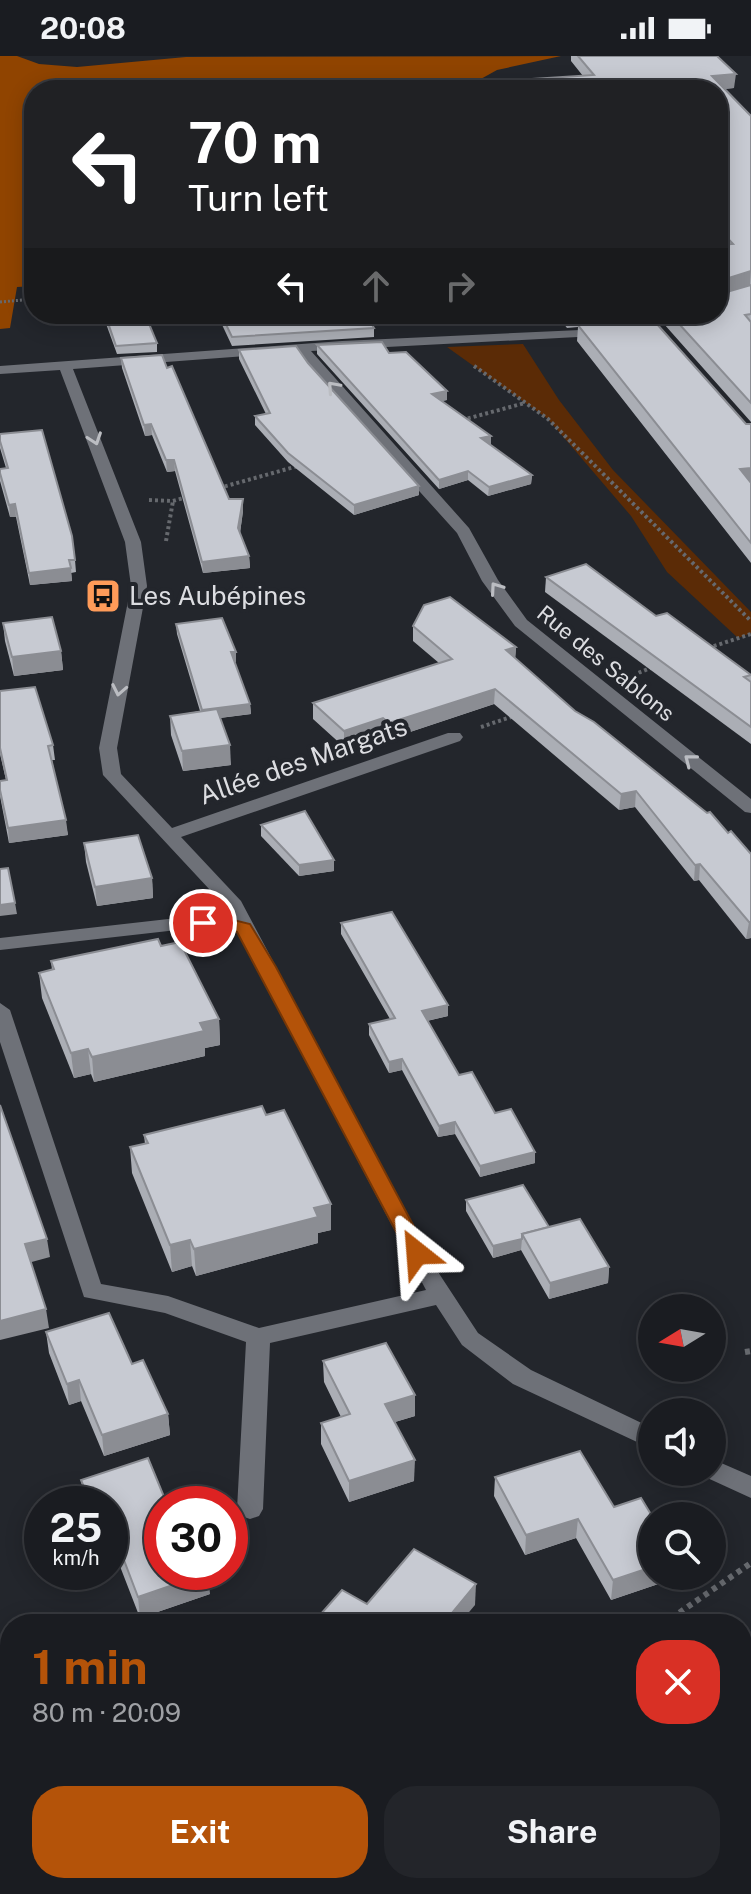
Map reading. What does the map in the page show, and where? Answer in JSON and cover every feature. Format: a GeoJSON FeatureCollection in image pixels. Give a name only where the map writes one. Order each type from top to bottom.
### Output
{"type":"FeatureCollection","features":[{"type":"Feature","properties":{"kind":"street"},"geometry":{"type":"LineString","coordinates":[[0,370],[302,348],[615,331],[656,328],[662,324]]}},
{"type":"Feature","properties":{"kind":"street","name":"Rue des Sablons"},"geometry":{"type":"LineString","coordinates":[[302,348],[315,367],[464,531],[490,581],[521,623],[751,808]]}},
{"type":"Feature","properties":{"kind":"street"},"geometry":{"type":"LineString","coordinates":[[66,367],[133,542],[139,586],[108,748],[112,775],[231,901],[441,1295],[470,1339],[522,1377],[638,1432]]}},
{"type":"Feature","properties":{"kind":"street","name":"Allée des Margats"},"geometry":{"type":"LineString","coordinates":[[168,835],[454,737]]}},
{"type":"Feature","properties":{"kind":"street"},"geometry":{"type":"LineString","coordinates":[[0,944],[186,923],[221,922],[243,928]]}},
{"type":"Feature","properties":{"kind":"street"},"geometry":{"type":"LineString","coordinates":[[0,1010],[92,1291],[168,1305],[258,1337],[441,1295]]}},
{"type":"Feature","properties":{"kind":"street"},"geometry":{"type":"LineString","coordinates":[[250,1509],[258,1337]]}},
{"type":"Feature","properties":{"kind":"street"},"geometry":{"type":"LineString","coordinates":[[726,1476],[751,1488]]}},
{"type":"Feature","properties":{"kind":"path"},"geometry":{"type":"LineString","coordinates":[[0,302],[24,300]]}},
{"type":"Feature","properties":{"kind":"path"},"geometry":{"type":"LineString","coordinates":[[437,341],[548,419],[751,621]]}},
{"type":"Feature","properties":{"kind":"path"},"geometry":{"type":"LineString","coordinates":[[454,422],[525,403]]}},
{"type":"Feature","properties":{"kind":"path"},"geometry":{"type":"LineString","coordinates":[[218,488],[307,463]]}},
{"type":"Feature","properties":{"kind":"path"},"geometry":{"type":"LineString","coordinates":[[116,499],[173,501],[188,497]]}},
{"type":"Feature","properties":{"kind":"path"},"geometry":{"type":"LineString","coordinates":[[677,1614],[751,1563]]}},
{"type":"Feature","properties":{"kind":"shaded area"},"geometry":{"type":"Polygon","coordinates":[[[0,56],[17,56],[39,64],[77,67],[186,57],[561,56],[497,70],[479,80],[24,80],[24,287],[17,287],[10,328],[0,329],[0,56]]]}},
{"type":"Feature","properties":{"kind":"shaded area"},"geometry":{"type":"Polygon","coordinates":[[[523,344],[559,400],[613,470],[751,612],[751,633],[738,638],[667,572],[631,516],[548,419],[447,347],[523,344]]]}},
{"type":"Feature","properties":{"kind":"building"},"geometry":{"type":"Polygon","coordinates":[[[578,56],[717,56],[736,74],[712,76],[716,80],[518,80],[594,75],[578,56]]]}},
{"type":"Feature","properties":{"kind":"building"},"geometry":{"type":"Polygon","coordinates":[[[728,92],[751,116],[751,271],[728,278],[728,244],[733,244],[728,239],[728,92]]]}},
{"type":"Feature","properties":{"kind":"building"},"geometry":{"type":"Polygon","coordinates":[[[751,285],[751,314],[745,315],[751,322],[751,403],[679,324],[728,324],[728,292],[751,285]]]}},
{"type":"Feature","properties":{"kind":"building"},"geometry":{"type":"Polygon","coordinates":[[[108,324],[149,324],[157,343],[116,346],[108,324]]]}},
{"type":"Feature","properties":{"kind":"building"},"geometry":{"type":"Polygon","coordinates":[[[226,324],[372,324],[374,328],[232,337],[226,324]]]}},
{"type":"Feature","properties":{"kind":"building"},"geometry":{"type":"Polygon","coordinates":[[[657,324],[746,424],[751,424],[751,468],[740,469],[751,483],[751,543],[578,325],[657,324]]]}},
{"type":"Feature","properties":{"kind":"building"},"geometry":{"type":"Polygon","coordinates":[[[382,342],[389,353],[406,352],[447,391],[432,394],[491,436],[481,438],[532,475],[489,487],[468,471],[439,480],[317,345],[382,342]]]}},
{"type":"Feature","properties":{"kind":"building"},"geometry":{"type":"Polygon","coordinates":[[[296,346],[419,486],[354,505],[288,453],[255,416],[270,413],[239,350],[296,346]]]}},
{"type":"Feature","properties":{"kind":"building"},"geometry":{"type":"Polygon","coordinates":[[[162,355],[167,368],[172,366],[229,499],[243,499],[238,528],[249,556],[202,562],[174,460],[166,460],[151,424],[144,425],[121,358],[162,355]]]}},
{"type":"Feature","properties":{"kind":"building"},"geometry":{"type":"Polygon","coordinates":[[[42,430],[72,536],[75,560],[69,560],[71,568],[29,573],[15,504],[9,505],[0,473],[0,469],[8,468],[0,434],[42,430]]]}},
{"type":"Feature","properties":{"kind":"building"},"geometry":{"type":"Polygon","coordinates":[[[586,564],[656,616],[667,613],[751,675],[744,677],[751,682],[751,727],[546,577],[586,564]]]}},
{"type":"Feature","properties":{"kind":"building"},"geometry":{"type":"Polygon","coordinates":[[[450,597],[516,647],[506,650],[575,711],[594,722],[707,813],[710,812],[728,833],[731,831],[751,854],[751,922],[700,864],[695,865],[636,791],[621,794],[495,689],[389,723],[383,718],[344,731],[313,703],[452,659],[413,626],[424,605],[450,597]]]}},
{"type":"Feature","properties":{"kind":"building"},"geometry":{"type":"Polygon","coordinates":[[[52,617],[61,651],[12,657],[3,623],[52,617]]]}},
{"type":"Feature","properties":{"kind":"building"},"geometry":{"type":"Polygon","coordinates":[[[222,618],[236,652],[231,652],[250,704],[202,710],[176,624],[222,618]]]}},
{"type":"Feature","properties":{"kind":"building"},"geometry":{"type":"Polygon","coordinates":[[[35,687],[53,745],[48,746],[66,820],[8,828],[0,790],[0,781],[7,780],[0,748],[0,691],[35,687]]]}},
{"type":"Feature","properties":{"kind":"building"},"geometry":{"type":"Polygon","coordinates":[[[217,709],[230,745],[182,751],[170,716],[217,709]]]}},
{"type":"Feature","properties":{"kind":"building"},"geometry":{"type":"Polygon","coordinates":[[[305,811],[334,860],[299,865],[261,825],[305,811]]]}},
{"type":"Feature","properties":{"kind":"building"},"geometry":{"type":"Polygon","coordinates":[[[138,835],[152,878],[95,887],[84,843],[138,835]]]}},
{"type":"Feature","properties":{"kind":"building"},"geometry":{"type":"Polygon","coordinates":[[[8,868],[15,903],[0,905],[0,869],[8,868]]]}},
{"type":"Feature","properties":{"kind":"building"},"geometry":{"type":"Polygon","coordinates":[[[392,912],[448,1005],[422,1011],[459,1075],[472,1072],[495,1113],[511,1109],[535,1152],[480,1166],[455,1122],[439,1126],[402,1059],[389,1062],[369,1024],[395,1018],[341,923],[392,912]]]}},
{"type":"Feature","properties":{"kind":"building"},"geometry":{"type":"Polygon","coordinates":[[[158,939],[161,946],[180,942],[219,1019],[200,1023],[204,1031],[92,1057],[88,1049],[71,1053],[39,973],[54,969],[51,961],[158,939]]]}},
{"type":"Feature","properties":{"kind":"building"},"geometry":{"type":"Polygon","coordinates":[[[0,1105],[47,1239],[25,1244],[46,1309],[0,1321],[0,1105]]]}},
{"type":"Feature","properties":{"kind":"building"},"geometry":{"type":"Polygon","coordinates":[[[262,1106],[266,1115],[284,1110],[331,1204],[314,1208],[318,1217],[194,1249],[190,1240],[170,1245],[130,1147],[148,1143],[144,1135],[262,1106]]]}},
{"type":"Feature","properties":{"kind":"building"},"geometry":{"type":"Polygon","coordinates":[[[523,1185],[549,1227],[522,1234],[522,1239],[493,1246],[466,1200],[523,1185]]]}},
{"type":"Feature","properties":{"kind":"building"},"geometry":{"type":"Polygon","coordinates":[[[580,1219],[609,1267],[550,1283],[522,1234],[580,1219]]]}},
{"type":"Feature","properties":{"kind":"building"},"geometry":{"type":"Polygon","coordinates":[[[109,1313],[132,1364],[143,1360],[168,1414],[102,1435],[79,1380],[67,1384],[46,1332],[109,1313]]]}},
{"type":"Feature","properties":{"kind":"building"},"geometry":{"type":"Polygon","coordinates":[[[386,1343],[415,1395],[385,1404],[415,1460],[349,1481],[321,1423],[350,1414],[323,1361],[386,1343]]]}},
{"type":"Feature","properties":{"kind":"building"},"geometry":{"type":"Polygon","coordinates":[[[580,1451],[614,1507],[641,1498],[643,1502],[638,1502],[638,1572],[613,1580],[578,1519],[526,1535],[495,1477],[580,1451]]]}},
{"type":"Feature","properties":{"kind":"building"},"geometry":{"type":"Polygon","coordinates":[[[148,1458],[160,1486],[144,1486],[144,1590],[158,1590],[138,1597],[128,1571],[128,1486],[84,1486],[81,1480],[148,1458]]]}},
{"type":"Feature","properties":{"kind":"building"},"geometry":{"type":"Polygon","coordinates":[[[414,1549],[476,1584],[451,1614],[321,1614],[342,1590],[367,1604],[414,1549]]]}},
{"type":"Feature","properties":{"kind":"place","name":"Les Aubépines"},"geometry":{"type":"Point","coordinates":[103,596]}},
{"type":"Feature","properties":{"kind":"route"},"geometry":{"type":"LineString","coordinates":[[203,923],[221,922],[243,928],[267,967],[417,1253]]}}]}
